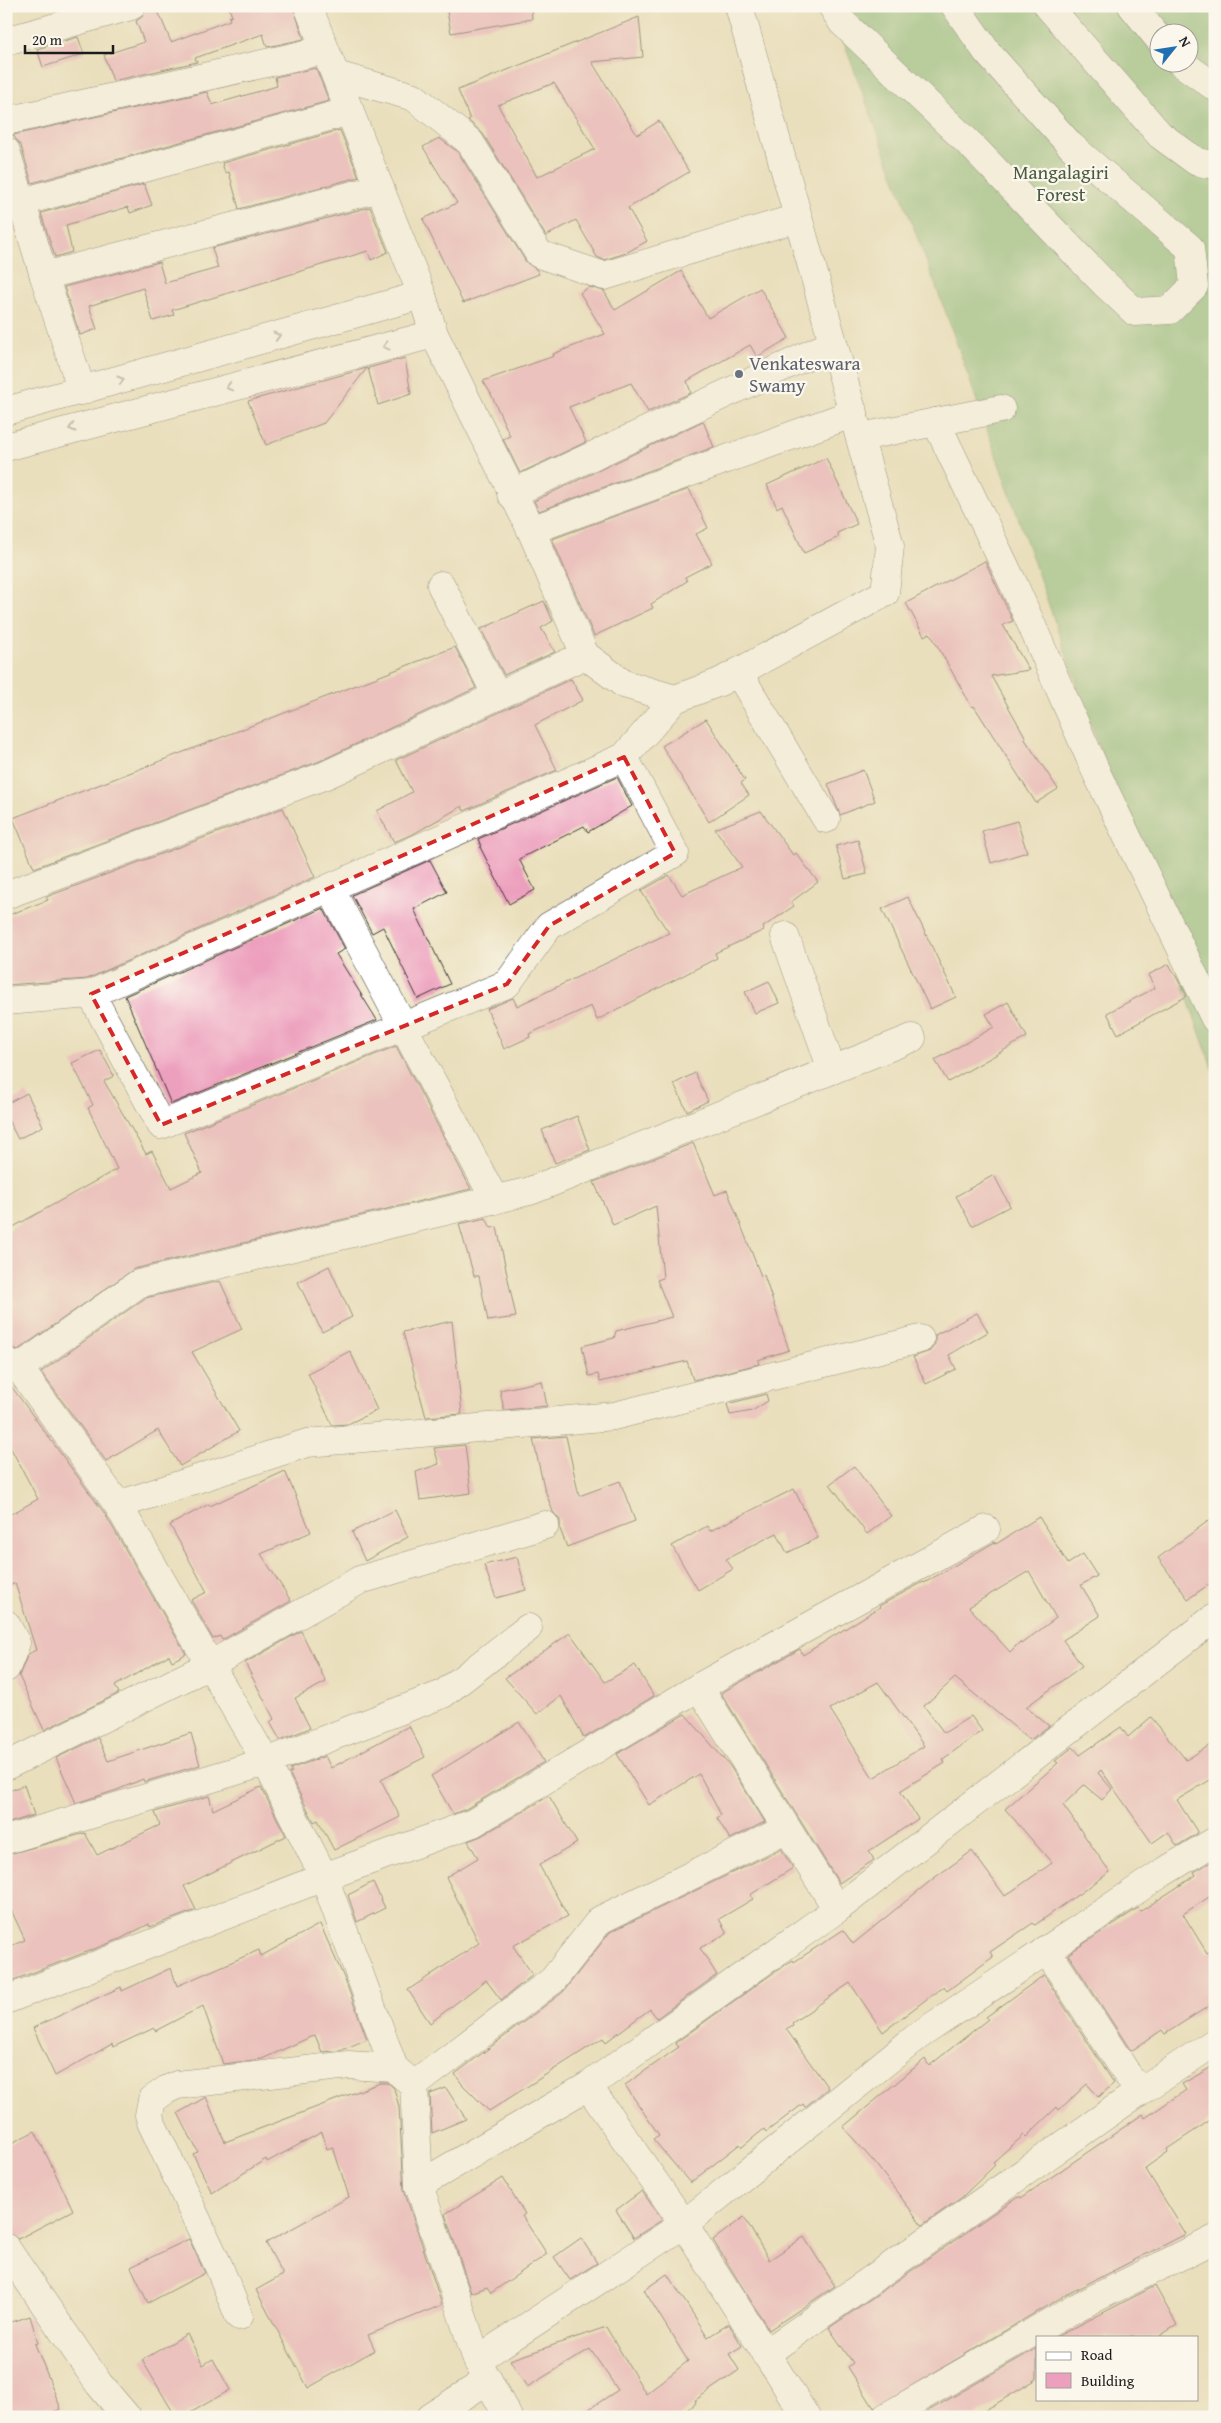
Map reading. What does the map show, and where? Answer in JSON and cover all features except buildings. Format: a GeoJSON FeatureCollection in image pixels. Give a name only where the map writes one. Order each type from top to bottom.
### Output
{"type":"FeatureCollection","features":[{"type":"Feature","properties":{"kind":"street"},"geometry":{"type":"LineString","coordinates":[[6,41],[131,6]]}},
{"type":"Feature","properties":{"kind":"street"},"geometry":{"type":"LineString","coordinates":[[308,6],[422,296],[434,334],[531,530],[585,654],[624,684],[675,699]]}},
{"type":"Feature","properties":{"kind":"street"},"geometry":{"type":"LineString","coordinates":[[6,1001],[91,994],[624,757],[675,699],[720,682],[885,593],[890,546],[858,425],[832,344],[739,6]]}},
{"type":"Feature","properties":{"kind":"street"},"geometry":{"type":"LineString","coordinates":[[832,6],[842,22],[974,148],[1104,283],[1135,312],[1170,310],[1194,286],[1190,248],[1071,146],[987,52],[955,6]]}},
{"type":"Feature","properties":{"kind":"street"},"geometry":{"type":"LineString","coordinates":[[1048,6],[1160,134],[1197,162],[1215,165]]}},
{"type":"Feature","properties":{"kind":"street"},"geometry":{"type":"LineString","coordinates":[[1132,6],[1148,26]]}},
{"type":"Feature","properties":{"kind":"street"},"geometry":{"type":"LineString","coordinates":[[6,121],[325,50]]}},
{"type":"Feature","properties":{"kind":"street"},"geometry":{"type":"LineString","coordinates":[[1194,72],[1215,87]]}},
{"type":"Feature","properties":{"kind":"street"},"geometry":{"type":"LineString","coordinates":[[336,75],[414,97],[470,142],[539,254],[604,276],[797,218]]}},
{"type":"Feature","properties":{"kind":"street"},"geometry":{"type":"LineString","coordinates":[[22,202],[350,111]]}},
{"type":"Feature","properties":{"kind":"street"},"geometry":{"type":"LineString","coordinates":[[6,150],[44,276],[82,391]]}},
{"type":"Feature","properties":{"kind":"street"},"geometry":{"type":"LineString","coordinates":[[44,276],[380,188]]}},
{"type":"Feature","properties":{"kind":"street"},"geometry":{"type":"LineString","coordinates":[[6,411],[422,296]]}},
{"type":"Feature","properties":{"kind":"street"},"geometry":{"type":"LineString","coordinates":[[6,447],[434,334]]}},
{"type":"Feature","properties":{"kind":"street"},"geometry":{"type":"LineString","coordinates":[[512,494],[832,344]]}},
{"type":"Feature","properties":{"kind":"street"},"geometry":{"type":"LineString","coordinates":[[531,530],[858,425],[936,422],[1001,409]]}},
{"type":"Feature","properties":{"kind":"street"},"geometry":{"type":"LineString","coordinates":[[936,422],[1014,585],[1098,776],[1215,1019]]}},
{"type":"Feature","properties":{"kind":"street"},"geometry":{"type":"LineString","coordinates":[[441,585],[497,696]]}},
{"type":"Feature","properties":{"kind":"street"},"geometry":{"type":"LineString","coordinates":[[6,895],[326,775],[585,654]]}},
{"type":"Feature","properties":{"kind":"street"},"geometry":{"type":"LineString","coordinates":[[738,672],[826,819]]}},
{"type":"Feature","properties":{"kind":"street"},"geometry":{"type":"LineString","coordinates":[[91,994],[161,1125],[507,984],[549,926],[675,853],[624,757]]}},
{"type":"Feature","properties":{"kind":"street"},"geometry":{"type":"LineString","coordinates":[[330,888],[495,1200]]}},
{"type":"Feature","properties":{"kind":"street"},"geometry":{"type":"LineString","coordinates":[[785,936],[832,1070]]}},
{"type":"Feature","properties":{"kind":"street"},"geometry":{"type":"LineString","coordinates":[[508,2417],[482,2370],[419,2185],[404,2076],[324,1877],[266,1762],[118,1506],[13,1365],[138,1284],[530,1191],[912,1038]]}},
{"type":"Feature","properties":{"kind":"street"},"geometry":{"type":"LineString","coordinates":[[118,1506],[307,1443],[614,1416],[920,1338]]}},
{"type":"Feature","properties":{"kind":"street"},"geometry":{"type":"LineString","coordinates":[[6,1766],[210,1665],[360,1580],[545,1525]]}},
{"type":"Feature","properties":{"kind":"street"},"geometry":{"type":"LineString","coordinates":[[6,2000],[324,1877],[473,1823],[699,1687],[986,1529]]}},
{"type":"Feature","properties":{"kind":"street"},"geometry":{"type":"LineString","coordinates":[[419,2185],[588,2086],[837,1908],[1215,1617]]}},
{"type":"Feature","properties":{"kind":"street"},"geometry":{"type":"LineString","coordinates":[[6,1624],[16,1643],[6,1668]]}},
{"type":"Feature","properties":{"kind":"street"},"geometry":{"type":"LineString","coordinates":[[6,1840],[266,1762],[443,1694],[528,1628]]}},
{"type":"Feature","properties":{"kind":"street"},"geometry":{"type":"LineString","coordinates":[[699,1687],[837,1908]]}},
{"type":"Feature","properties":{"kind":"street"},"geometry":{"type":"LineString","coordinates":[[239,2316],[219,2267],[151,2122],[149,2115],[152,2100],[177,2085],[349,2065],[404,2076],[553,1980],[600,1920],[786,1829]]}},
{"type":"Feature","properties":{"kind":"street"},"geometry":{"type":"LineString","coordinates":[[430,2417],[482,2370],[684,2224],[918,2036],[1046,1949],[1215,1841]]}},
{"type":"Feature","properties":{"kind":"street"},"geometry":{"type":"LineString","coordinates":[[1046,1949],[1139,2092]]}},
{"type":"Feature","properties":{"kind":"street"},"geometry":{"type":"LineString","coordinates":[[765,2354],[1139,2092],[1215,2042]]}},
{"type":"Feature","properties":{"kind":"street"},"geometry":{"type":"LineString","coordinates":[[588,2086],[684,2224],[806,2417]]}},
{"type":"Feature","properties":{"kind":"street"},"geometry":{"type":"LineString","coordinates":[[886,2417],[1075,2308],[1215,2239]]}},
{"type":"Feature","properties":{"kind":"street"},"geometry":{"type":"LineString","coordinates":[[6,2248],[99,2384],[127,2417]]}},
{"type":"Feature","properties":{"kind":"highlighted area"},"geometry":{"type":"Polygon","coordinates":[[[624,757],[675,853],[549,926],[507,984],[161,1125],[91,994],[624,757]]]}},
{"type":"Feature","properties":{"kind":"green space","name":"Mangalagiri Forest"},"geometry":{"type":"Polygon","coordinates":[[[830,6],[1215,6],[1215,1076],[947,316],[830,6]]]}},
{"type":"Feature","properties":{"kind":"place","name":"Venkateswara Swamy"},"geometry":{"type":"Point","coordinates":[739,374]}}]}
